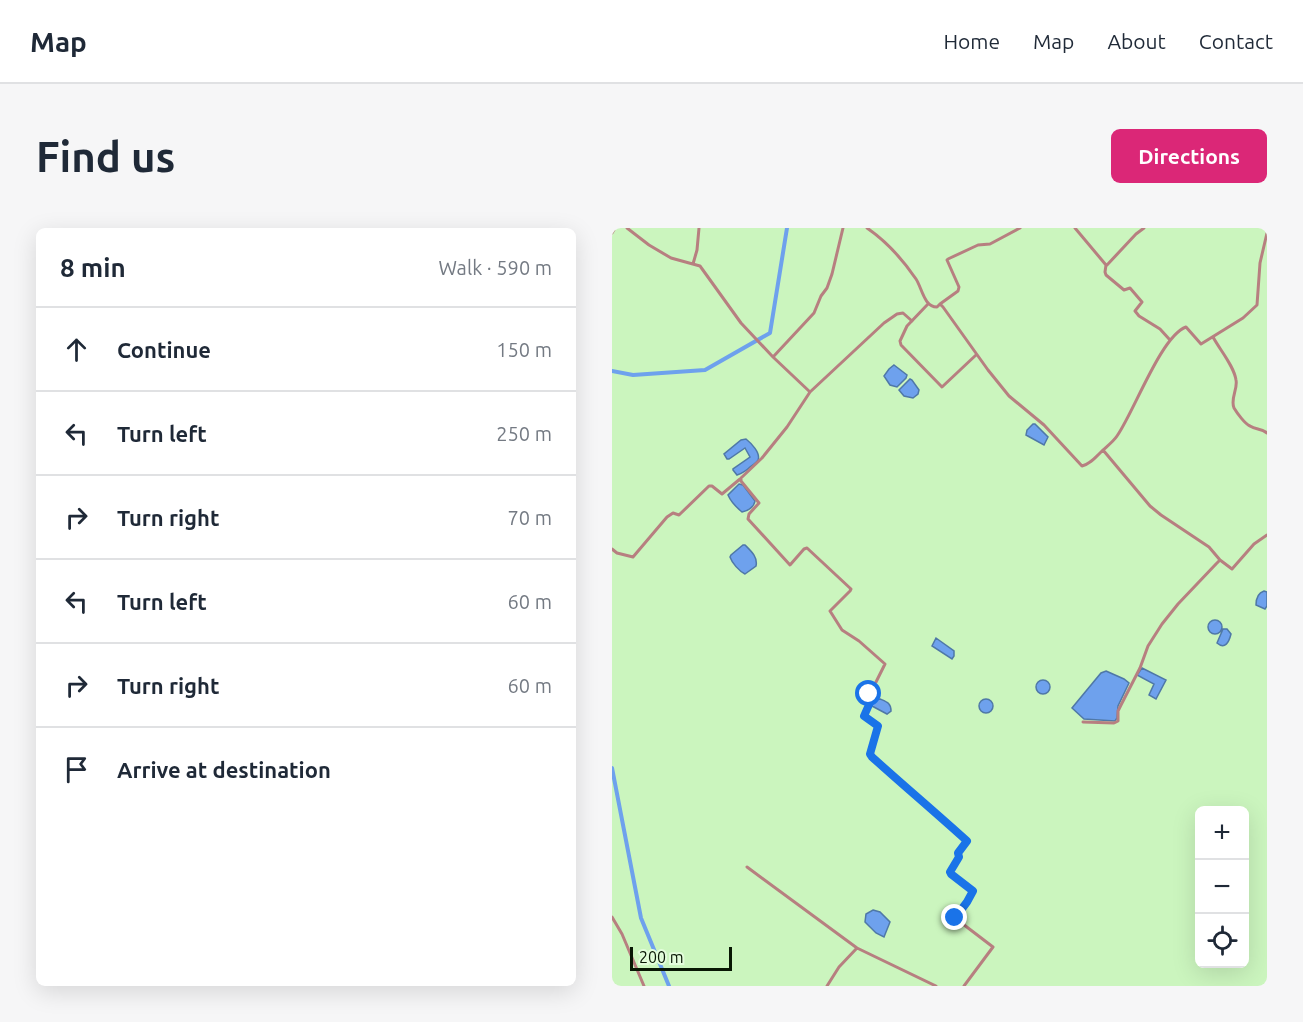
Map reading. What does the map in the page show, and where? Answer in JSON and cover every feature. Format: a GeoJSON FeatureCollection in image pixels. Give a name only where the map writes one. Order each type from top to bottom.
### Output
{"type":"FeatureCollection","features":[{"type":"Feature","properties":{"kind":"street"},"geometry":{"type":"LineString","coordinates":[[612,233],[615,228]]}},
{"type":"Feature","properties":{"kind":"street"},"geometry":{"type":"LineString","coordinates":[[627,228],[649,246],[671,258],[700,266],[741,323],[810,392]]}},
{"type":"Feature","properties":{"kind":"street"},"geometry":{"type":"LineString","coordinates":[[693,264],[698,250],[699,228]]}},
{"type":"Feature","properties":{"kind":"street"},"geometry":{"type":"LineString","coordinates":[[773,357],[814,313],[832,274],[843,228]]}},
{"type":"Feature","properties":{"kind":"street"},"geometry":{"type":"LineString","coordinates":[[867,228],[879,236],[917,280],[928,304],[932,307],[937,307],[958,291],[959,287],[948,259],[978,245],[990,244],[1020,228]]}},
{"type":"Feature","properties":{"kind":"street"},"geometry":{"type":"LineString","coordinates":[[1075,228],[1106,265]]}},
{"type":"Feature","properties":{"kind":"street"},"geometry":{"type":"LineString","coordinates":[[1144,228],[1106,265],[1105,272],[1124,290],[1130,288],[1142,302],[1135,311],[1138,316],[1156,325],[1170,340]]}},
{"type":"Feature","properties":{"kind":"street"},"geometry":{"type":"LineString","coordinates":[[940,304],[1009,396],[1044,425],[1082,466],[1089,464],[1116,436],[1137,401],[1148,376],[1176,333],[1186,327],[1201,344],[1244,318],[1257,305],[1260,263],[1267,233]]}},
{"type":"Feature","properties":{"kind":"street"},"geometry":{"type":"LineString","coordinates":[[928,304],[907,326],[900,341],[901,345],[942,387],[977,355]]}},
{"type":"Feature","properties":{"kind":"street"},"geometry":{"type":"LineString","coordinates":[[612,549],[617,553],[633,557],[667,517],[673,513],[679,515],[709,486],[722,494],[762,458],[787,427],[810,392],[884,322],[897,314],[903,314],[912,321]]}},
{"type":"Feature","properties":{"kind":"street"},"geometry":{"type":"LineString","coordinates":[[1213,338],[1236,377],[1233,402],[1235,409],[1249,426],[1263,429],[1267,433]]}},
{"type":"Feature","properties":{"kind":"street"},"geometry":{"type":"LineString","coordinates":[[1103,450],[1150,506],[1209,547],[1232,569],[1254,544],[1267,535]]}},
{"type":"Feature","properties":{"kind":"street"},"geometry":{"type":"LineString","coordinates":[[741,478],[759,502],[749,514],[748,519],[790,564],[807,548],[851,589],[830,612],[842,630],[859,641],[885,664],[876,682],[866,691],[872,698],[864,716],[878,726],[870,754],[967,841],[958,853],[959,857],[950,872],[973,891],[955,918],[993,947],[964,986]]}},
{"type":"Feature","properties":{"kind":"street"},"geometry":{"type":"LineString","coordinates":[[1083,722],[1114,723],[1118,721],[1118,711],[1140,668],[1148,646],[1178,604],[1220,560]]}},
{"type":"Feature","properties":{"kind":"street"},"geometry":{"type":"LineString","coordinates":[[747,867],[856,948],[936,986]]}},
{"type":"Feature","properties":{"kind":"street"},"geometry":{"type":"LineString","coordinates":[[612,918],[622,934],[644,986]]}},
{"type":"Feature","properties":{"kind":"street"},"geometry":{"type":"LineString","coordinates":[[827,986],[839,967],[856,948]]}},
{"type":"Feature","properties":{"kind":"water"},"geometry":{"type":"Polygon","coordinates":[[[894,365],[907,375],[897,387],[890,385],[884,376],[894,365]]]}},
{"type":"Feature","properties":{"kind":"water"},"geometry":{"type":"Polygon","coordinates":[[[910,379],[919,390],[913,398],[904,396],[899,390],[910,379]]]}},
{"type":"Feature","properties":{"kind":"water"},"geometry":{"type":"Polygon","coordinates":[[[1033,424],[1048,437],[1044,445],[1026,435],[1027,430],[1033,424]]]}},
{"type":"Feature","properties":{"kind":"water"},"geometry":{"type":"Polygon","coordinates":[[[746,439],[757,451],[759,457],[746,471],[737,475],[733,469],[750,457],[745,448],[729,459],[724,454],[741,440],[746,439]]]}},
{"type":"Feature","properties":{"kind":"water"},"geometry":{"type":"Polygon","coordinates":[[[739,484],[743,485],[755,501],[750,508],[742,512],[728,495],[739,484]]]}},
{"type":"Feature","properties":{"kind":"water"},"geometry":{"type":"Polygon","coordinates":[[[743,545],[754,554],[756,560],[756,566],[745,574],[736,567],[730,557],[743,545]]]}},
{"type":"Feature","properties":{"kind":"water"},"geometry":{"type":"Polygon","coordinates":[[[1264,591],[1267,592],[1265,609],[1256,605],[1258,596],[1264,591]]]}},
{"type":"Feature","properties":{"kind":"water"},"geometry":{"type":"Polygon","coordinates":[[[1215,620],[1220,622],[1222,627],[1220,632],[1215,634],[1210,632],[1208,627],[1210,622],[1215,620]]]}},
{"type":"Feature","properties":{"kind":"water"},"geometry":{"type":"Polygon","coordinates":[[[1223,629],[1227,629],[1231,634],[1228,642],[1222,646],[1217,643],[1223,629]]]}},
{"type":"Feature","properties":{"kind":"water"},"geometry":{"type":"Polygon","coordinates":[[[936,638],[954,651],[952,659],[932,646],[936,638]]]}},
{"type":"Feature","properties":{"kind":"water"},"geometry":{"type":"Polygon","coordinates":[[[1142,668],[1166,680],[1156,699],[1149,695],[1154,684],[1137,675],[1142,668]]]}},
{"type":"Feature","properties":{"kind":"water"},"geometry":{"type":"Polygon","coordinates":[[[1106,671],[1129,683],[1118,706],[1117,718],[1115,721],[1084,719],[1072,708],[1101,673],[1106,671]]]}},
{"type":"Feature","properties":{"kind":"water"},"geometry":{"type":"Polygon","coordinates":[[[1043,680],[1048,682],[1050,687],[1048,692],[1043,694],[1038,692],[1036,687],[1038,682],[1043,680]]]}},
{"type":"Feature","properties":{"kind":"water"},"geometry":{"type":"Polygon","coordinates":[[[880,699],[890,706],[891,711],[887,714],[872,706],[873,700],[880,699]]]}},
{"type":"Feature","properties":{"kind":"water"},"geometry":{"type":"Polygon","coordinates":[[[983,699],[989,699],[993,706],[989,713],[983,713],[979,709],[979,703],[983,699]]]}},
{"type":"Feature","properties":{"kind":"water"},"geometry":{"type":"Polygon","coordinates":[[[873,910],[880,912],[890,922],[884,937],[876,933],[865,922],[866,914],[873,910]]]}},
{"type":"Feature","properties":{"kind":"waterway"},"geometry":{"type":"LineString","coordinates":[[612,371],[633,375],[705,370],[770,333],[787,228]]}},
{"type":"Feature","properties":{"kind":"waterway"},"geometry":{"type":"LineString","coordinates":[[612,768],[641,918],[669,986]]}},
{"type":"Feature","properties":{"kind":"route"},"geometry":{"type":"LineString","coordinates":[[869,694],[872,698],[864,716],[878,726],[870,754],[967,841],[958,853],[959,857],[950,872],[973,891],[955,918]]}}]}
